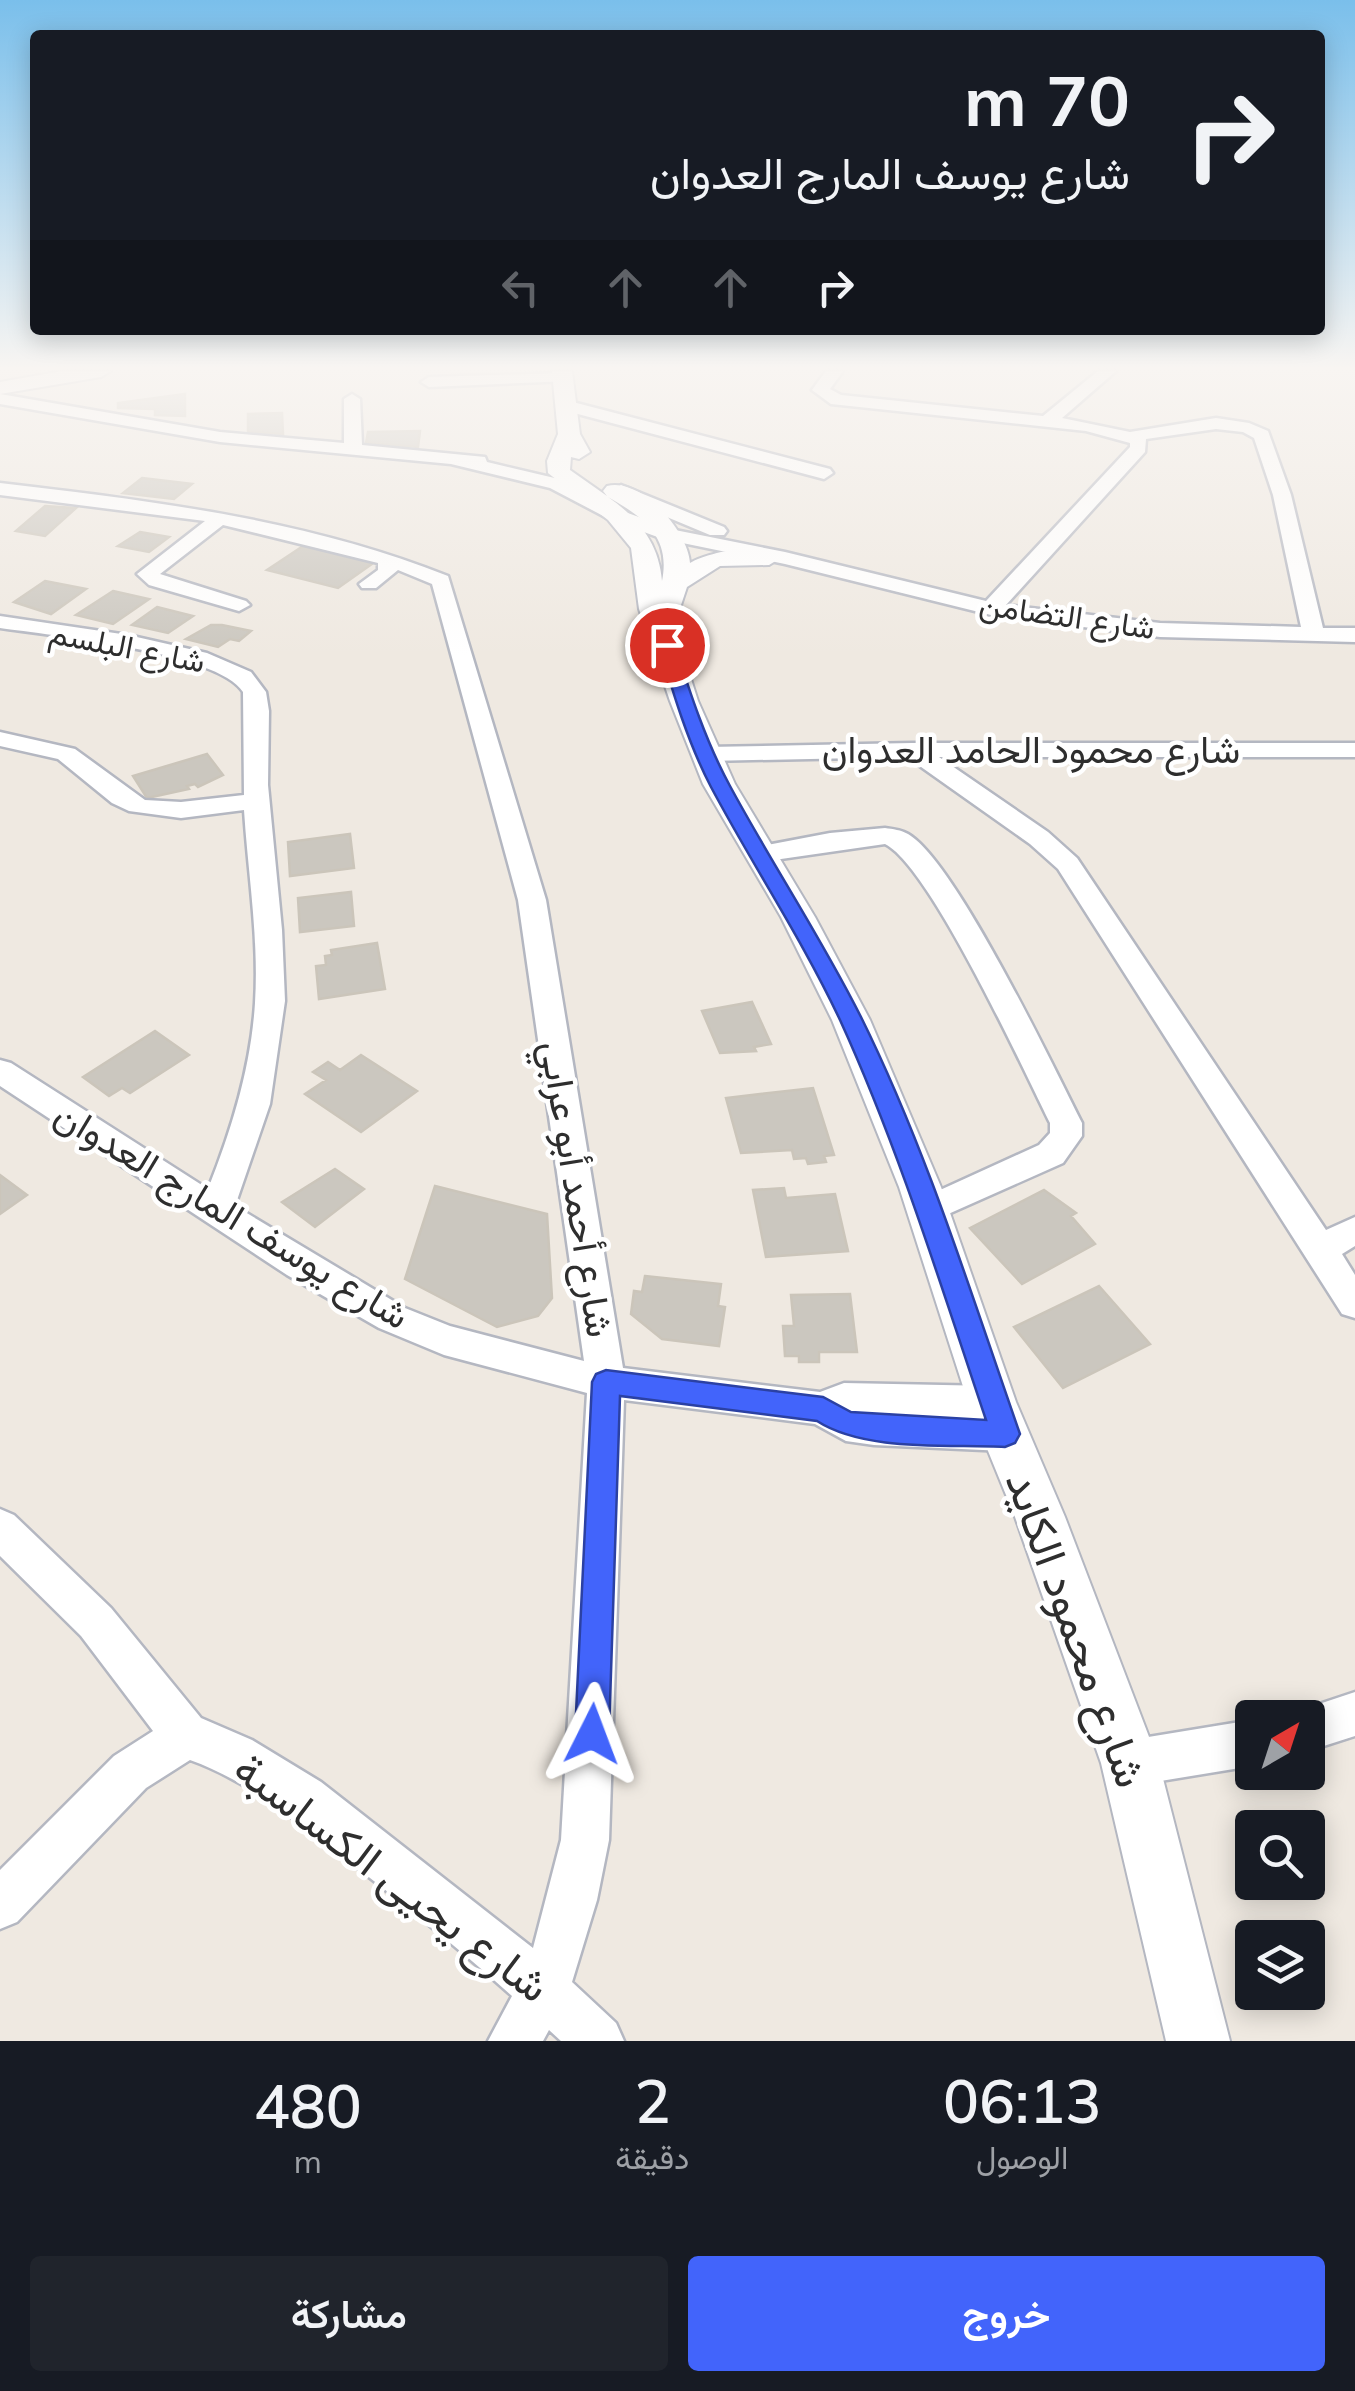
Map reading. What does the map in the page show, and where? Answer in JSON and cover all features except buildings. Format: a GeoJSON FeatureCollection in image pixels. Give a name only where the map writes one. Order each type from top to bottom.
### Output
{"type":"FeatureCollection","features":[{"type":"Feature","properties":{"kind":"street","name":"شارع التضامن"},"geometry":{"type":"LineString","coordinates":[[480,466],[556,484],[618,516],[670,534],[991,608],[1110,626],[1355,635]]}},
{"type":"Feature","properties":{"kind":"street","name":"شارع التضامن"},"geometry":{"type":"LineString","coordinates":[[502,466],[559,473],[602,484],[777,557]]}},
{"type":"Feature","properties":{"kind":"street"},"geometry":{"type":"LineString","coordinates":[[558,466],[559,473]]}},
{"type":"Feature","properties":{"kind":"street"},"geometry":{"type":"LineString","coordinates":[[585,466],[602,484],[646,510],[670,534]]}},
{"type":"Feature","properties":{"kind":"street"},"geometry":{"type":"LineString","coordinates":[[798,466],[824,473]]}},
{"type":"Feature","properties":{"kind":"street"},"geometry":{"type":"LineString","coordinates":[[991,608],[1122,466]]}},
{"type":"Feature","properties":{"kind":"street"},"geometry":{"type":"LineString","coordinates":[[1272,466],[1313,633]]}},
{"type":"Feature","properties":{"kind":"street","name":"شارع محمود الكايد"},"geometry":{"type":"LineString","coordinates":[[559,473],[618,516],[646,553],[653,617],[667,604]]}},
{"type":"Feature","properties":{"kind":"street","name":"شارع أحمد أبو عرابي"},"geometry":{"type":"LineString","coordinates":[[0,488],[84,496],[222,518],[381,556],[441,580],[532,900],[606,1382],[586,1840],[545,1989],[514,2041]]}},
{"type":"Feature","properties":{"kind":"street"},"geometry":{"type":"LineString","coordinates":[[222,518],[152,568],[148,577],[239,604]]}},
{"type":"Feature","properties":{"kind":"street","name":"شارع محمود الكايد"},"geometry":{"type":"LineString","coordinates":[[670,534],[680,560],[667,604],[684,702],[728,802],[798,917],[851,1020],[928,1210],[998,1418],[1130,1763],[1198,2041]]}},
{"type":"Feature","properties":{"kind":"street"},"geometry":{"type":"LineString","coordinates":[[369,584],[388,572],[391,565],[381,556]]}},
{"type":"Feature","properties":{"kind":"street"},"geometry":{"type":"LineString","coordinates":[[667,604],[714,559],[777,557]]}},
{"type":"Feature","properties":{"kind":"street","name":"شارع البلسم"},"geometry":{"type":"LineString","coordinates":[[0,622],[216,664],[242,676],[256,696],[255,802],[271,1001],[264,1054],[247,1126],[216,1211]]}},
{"type":"Feature","properties":{"kind":"street"},"geometry":{"type":"LineString","coordinates":[[0,739],[55,749],[91,772],[125,801],[142,807],[187,809],[255,802]]}},
{"type":"Feature","properties":{"kind":"street"},"geometry":{"type":"LineString","coordinates":[[912,750],[1039,838],[1068,864],[1355,1304]]}},
{"type":"Feature","properties":{"kind":"street","name":"شارع محمود الحامد العدوان"},"geometry":{"type":"LineString","coordinates":[[708,754],[1355,750]]}},
{"type":"Feature","properties":{"kind":"street"},"geometry":{"type":"LineString","coordinates":[[760,854],[885,836],[911,846],[996,986],[1066,1122],[1066,1136],[1051,1154],[928,1210]]}},
{"type":"Feature","properties":{"kind":"street","name":"شارع يوسف المارج العدوان"},"geometry":{"type":"LineString","coordinates":[[0,1071],[94,1136],[392,1318],[470,1350],[606,1382],[823,1409],[846,1424],[874,1428],[998,1418]]}},
{"type":"Feature","properties":{"kind":"street"},"geometry":{"type":"LineString","coordinates":[[1320,1250],[1355,1230]]}},
{"type":"Feature","properties":{"kind":"street"},"geometry":{"type":"LineString","coordinates":[[0,1528],[96,1622],[186,1736],[130,1772],[0,1904]]}},
{"type":"Feature","properties":{"kind":"street"},"geometry":{"type":"LineString","coordinates":[[1325,1724],[1355,1714]]}},
{"type":"Feature","properties":{"kind":"street","name":"شارع يحيى الكساسبة"},"geometry":{"type":"LineString","coordinates":[[186,1736],[220,1746],[256,1766],[490,1940],[598,2041]]}},
{"type":"Feature","properties":{"kind":"street"},"geometry":{"type":"LineString","coordinates":[[1130,1763],[1235,1745]]}},
{"type":"Feature","properties":{"kind":"route"},"geometry":{"type":"LineString","coordinates":[[592,1734],[606,1382],[823,1409],[846,1424],[874,1428],[1005,1434],[920,1187],[885,1098],[851,1020],[798,917],[719,784],[684,702],[667,645]]}}]}
